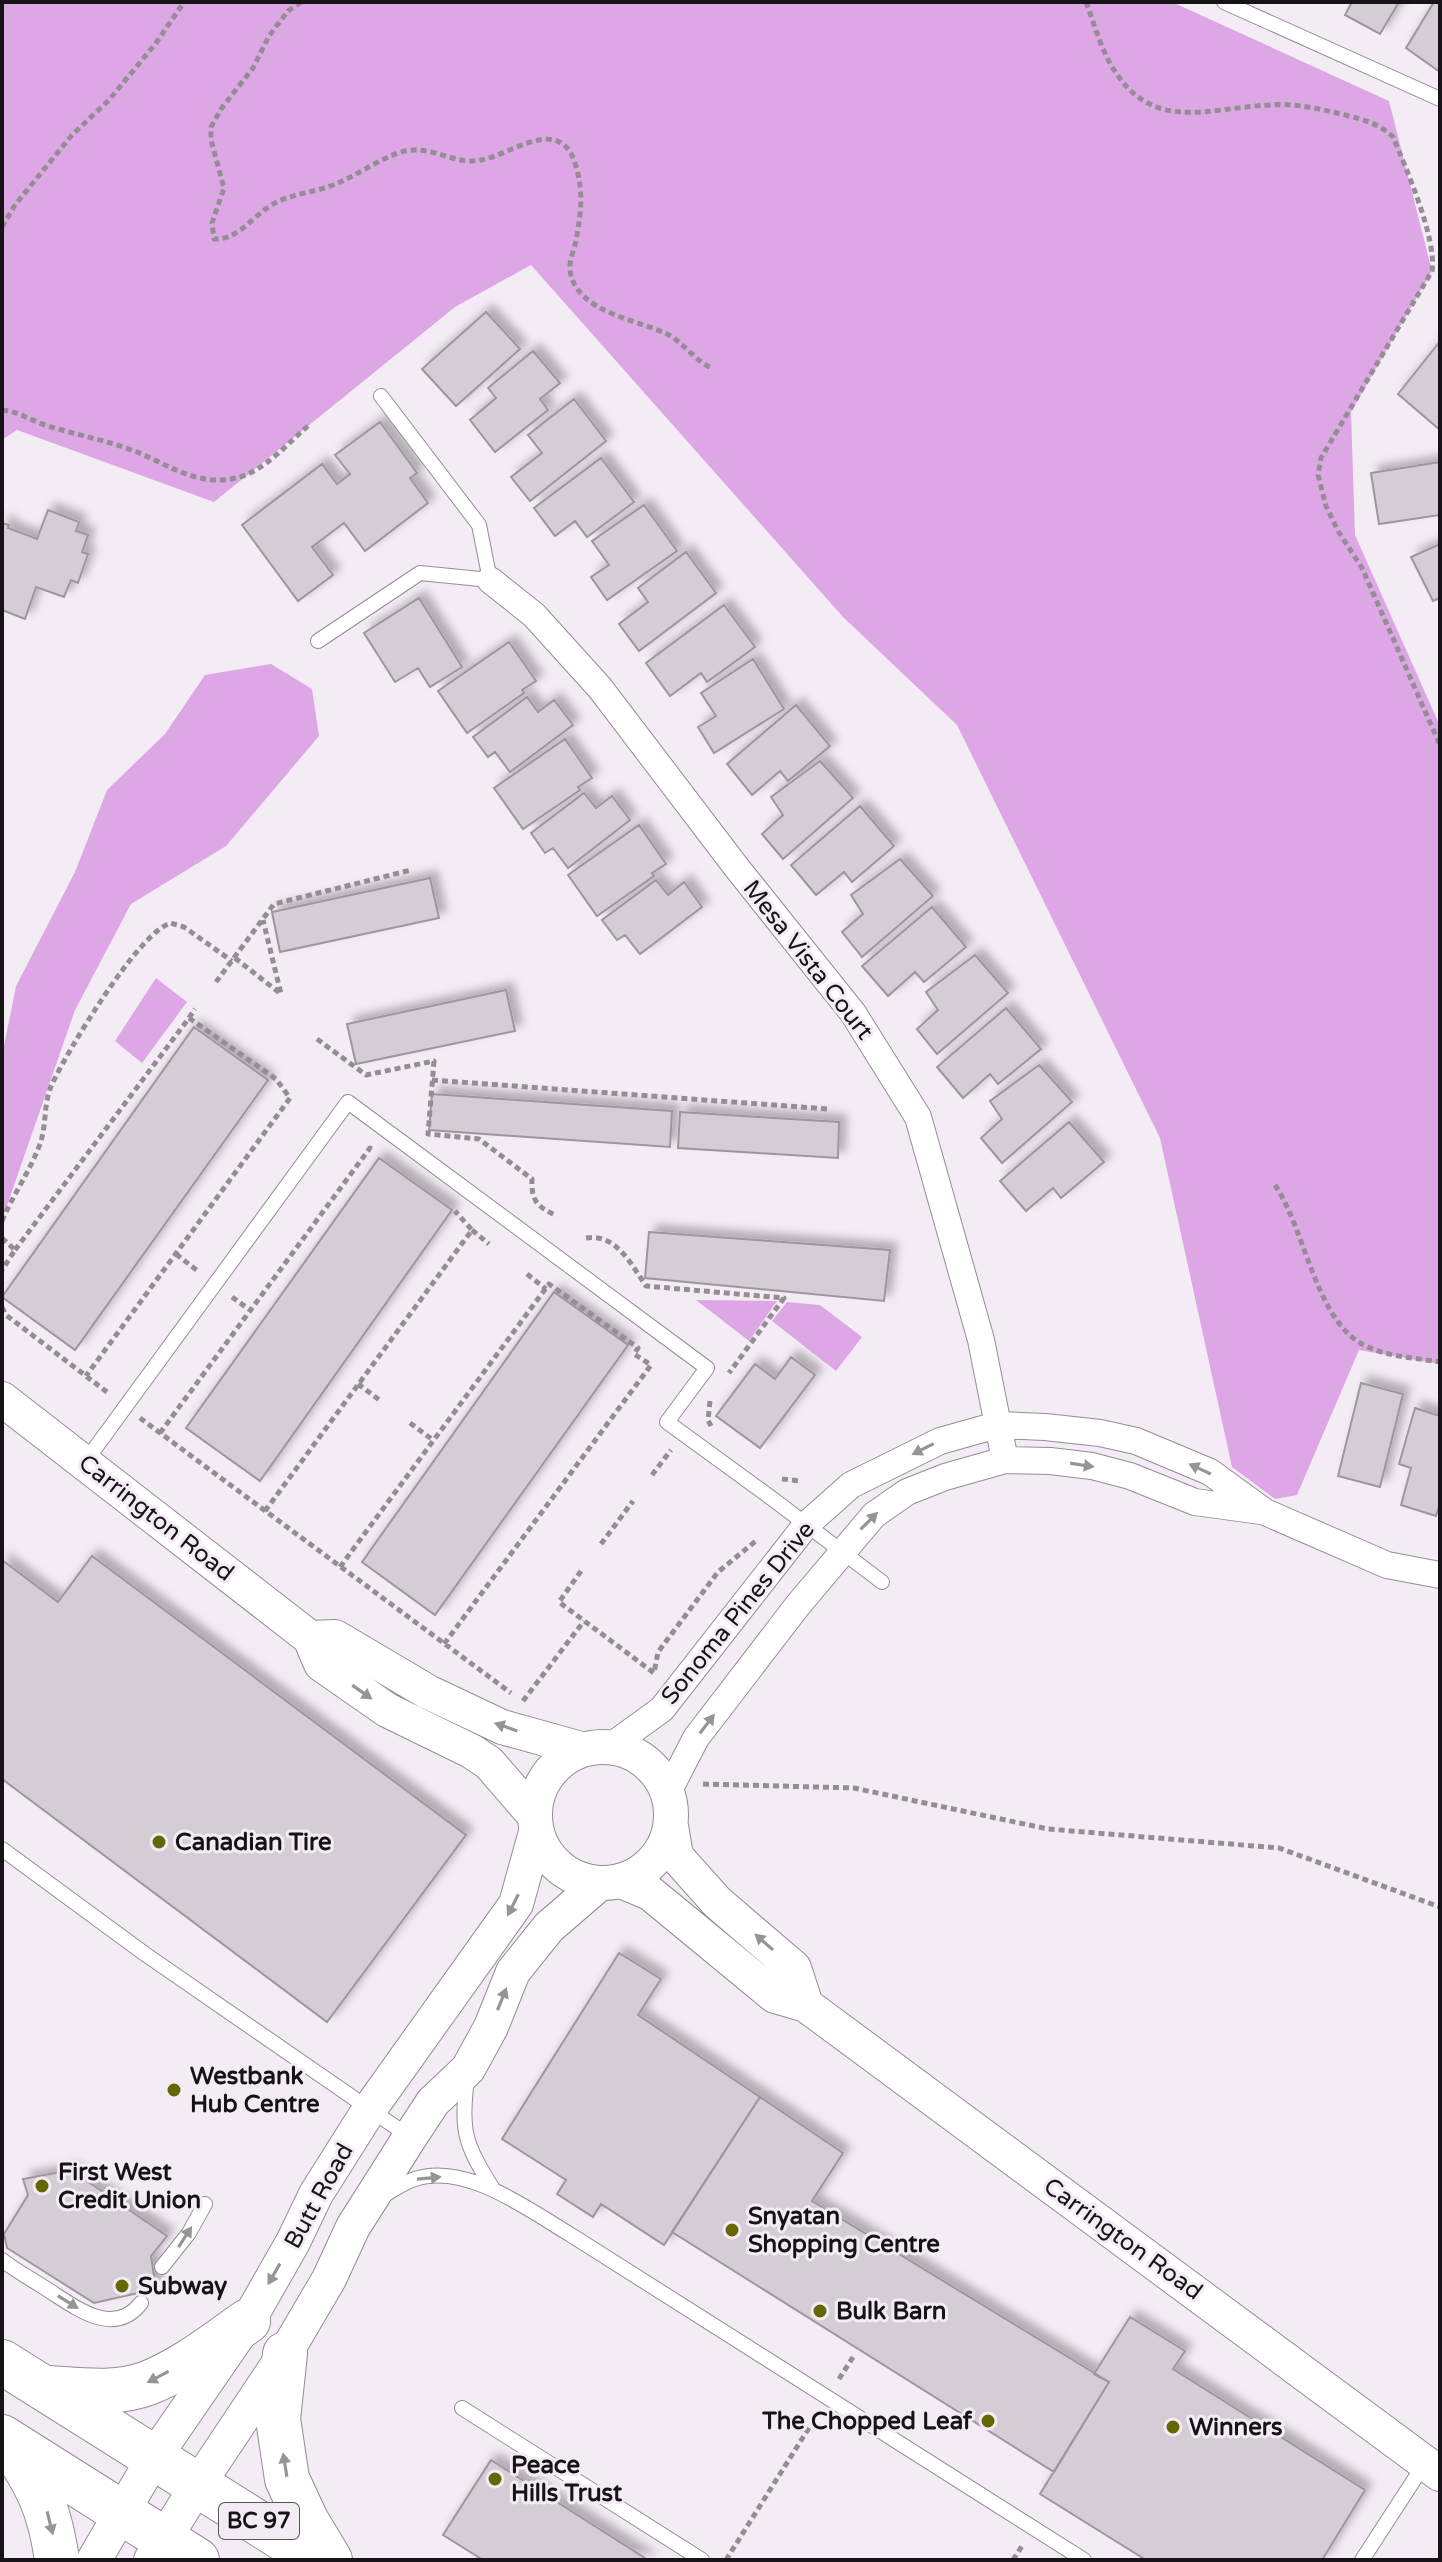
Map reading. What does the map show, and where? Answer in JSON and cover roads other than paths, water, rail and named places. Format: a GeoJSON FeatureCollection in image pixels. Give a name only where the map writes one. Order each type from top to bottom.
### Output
{"type":"FeatureCollection","features":[{"type":"Feature","properties":{"kind":"highway"},"geometry":{"type":"LineString","coordinates":[[44,2388],[102,2391],[146,2384],[194,2358],[248,2321]]}},
{"type":"Feature","properties":{"kind":"highway"},"geometry":{"type":"LineString","coordinates":[[285,2354],[278,2419],[287,2479],[306,2520],[330,2560]]}},
{"type":"Feature","properties":{"kind":"highway","name":"BC 97"},"geometry":{"type":"LineString","coordinates":[[2,2362],[317,2560]]}},
{"type":"Feature","properties":{"kind":"highway"},"geometry":{"type":"LineString","coordinates":[[5,2439],[120,2512],[171,2553]]}},
{"type":"Feature","properties":{"kind":"highway"},"geometry":{"type":"LineString","coordinates":[[5,2439],[36,2483],[52,2523],[57,2560]]}},
{"type":"Feature","properties":{"kind":"street","name":"Mesa Vista Court"},"geometry":{"type":"LineString","coordinates":[[490,580],[534,615],[600,688],[737,868],[853,1013],[918,1117],[981,1340],[1005,1460]]}},
{"type":"Feature","properties":{"kind":"street","name":"Carrington Road"},"geometry":{"type":"LineString","coordinates":[[2,1399],[310,1638],[321,1664],[387,1710],[489,1763],[535,1823]]}},
{"type":"Feature","properties":{"kind":"street","name":"Sonoma Pines Drive"},"geometry":{"type":"LineString","coordinates":[[596,1748],[662,1709],[806,1525],[851,1485],[940,1441],[997,1425],[1059,1428],[1136,1441],[1210,1472],[1265,1512],[1387,1565],[1440,1575]]}},
{"type":"Feature","properties":{"kind":"street","name":"Sonoma Pines Drive"},"geometry":{"type":"LineString","coordinates":[[681,1788],[696,1738],[841,1551],[874,1515],[907,1492],[945,1477],[1005,1460],[1050,1461],[1092,1466],[1130,1476],[1195,1502],[1265,1512]]}},
{"type":"Feature","properties":{"kind":"street","name":"Carrington Road"},"geometry":{"type":"LineString","coordinates":[[310,1638],[335,1637],[428,1692],[502,1727],[596,1748]]}},
{"type":"Feature","properties":{"kind":"street"},"geometry":{"type":"LineString","coordinates":[[671,1826],[665,1845],[654,1861],[639,1873],[611,1882],[578,1879],[560,1868],[545,1852],[535,1823],[537,1794],[547,1774],[562,1760],[596,1748],[629,1751],[681,1788],[672,1809],[671,1826],[676,1856],[717,1902],[794,1968],[806,2005]]}},
{"type":"Feature","properties":{"kind":"street","name":"Butt Road"},"geometry":{"type":"LineString","coordinates":[[94,2560],[155,2456],[248,2321],[316,2194],[369,2110],[516,1904],[535,1823]]}},
{"type":"Feature","properties":{"kind":"street","name":"Carrington Road"},"geometry":{"type":"LineString","coordinates":[[611,1882],[650,1893],[775,1996],[806,2005],[1432,2468]]}},
{"type":"Feature","properties":{"kind":"street","name":"Butt Road"},"geometry":{"type":"LineString","coordinates":[[171,2553],[199,2483],[285,2354],[329,2279],[353,2227],[410,2137],[433,2102],[468,2069],[491,2027],[513,1972],[549,1927],[611,1882]]}},
{"type":"Feature","properties":{"kind":"lane"},"geometry":{"type":"LineString","coordinates":[[1224,2],[1440,99]]}},
{"type":"Feature","properties":{"kind":"lane"},"geometry":{"type":"LineString","coordinates":[[318,641],[420,573],[490,580],[479,525],[381,396]]}},
{"type":"Feature","properties":{"kind":"lane"},"geometry":{"type":"LineString","coordinates":[[85,1462],[348,1102],[707,1368],[667,1422],[882,1582]]}},
{"type":"Feature","properties":{"kind":"lane"},"geometry":{"type":"LineString","coordinates":[[2,1849],[145,1954],[410,2137]]}},
{"type":"Feature","properties":{"kind":"lane"},"geometry":{"type":"LineString","coordinates":[[468,2069],[465,2136],[493,2189]]}},
{"type":"Feature","properties":{"kind":"lane"},"geometry":{"type":"LineString","coordinates":[[368,2204],[415,2179],[437,2176],[467,2179],[493,2189],[571,2235],[1084,2560]]}},
{"type":"Feature","properties":{"kind":"lane"},"geometry":{"type":"LineString","coordinates":[[162,2267],[189,2233],[205,2204]]}},
{"type":"Feature","properties":{"kind":"lane"},"geometry":{"type":"LineString","coordinates":[[2,2260],[89,2316],[111,2319],[131,2315],[141,2303]]}},
{"type":"Feature","properties":{"kind":"lane"},"geometry":{"type":"LineString","coordinates":[[462,2408],[702,2560]]}},
{"type":"Feature","properties":{"kind":"lane"},"geometry":{"type":"LineString","coordinates":[[1362,2560],[1432,2468]]}},
{"type":"Feature","properties":{"kind":"place","name":"Canadian Tire"},"geometry":{"type":"Point","coordinates":[159,1842]}},
{"type":"Feature","properties":{"kind":"place","name":"Westbank Hub Centre"},"geometry":{"type":"Point","coordinates":[174,2090]}},
{"type":"Feature","properties":{"kind":"place","name":"First West Credit Union"},"geometry":{"type":"Point","coordinates":[42,2186]}},
{"type":"Feature","properties":{"kind":"place","name":"Snyatan Shopping Centre"},"geometry":{"type":"Point","coordinates":[732,2230]}},
{"type":"Feature","properties":{"kind":"place","name":"Subway"},"geometry":{"type":"Point","coordinates":[122,2286]}},
{"type":"Feature","properties":{"kind":"place","name":"Bulk Barn"},"geometry":{"type":"Point","coordinates":[820,2311]}},
{"type":"Feature","properties":{"kind":"place","name":"The Chopped Leaf"},"geometry":{"type":"Point","coordinates":[988,2421]}},
{"type":"Feature","properties":{"kind":"place","name":"Winners"},"geometry":{"type":"Point","coordinates":[1173,2427]}},
{"type":"Feature","properties":{"kind":"place","name":"Peace Hills Trust"},"geometry":{"type":"Point","coordinates":[495,2479]}}]}
